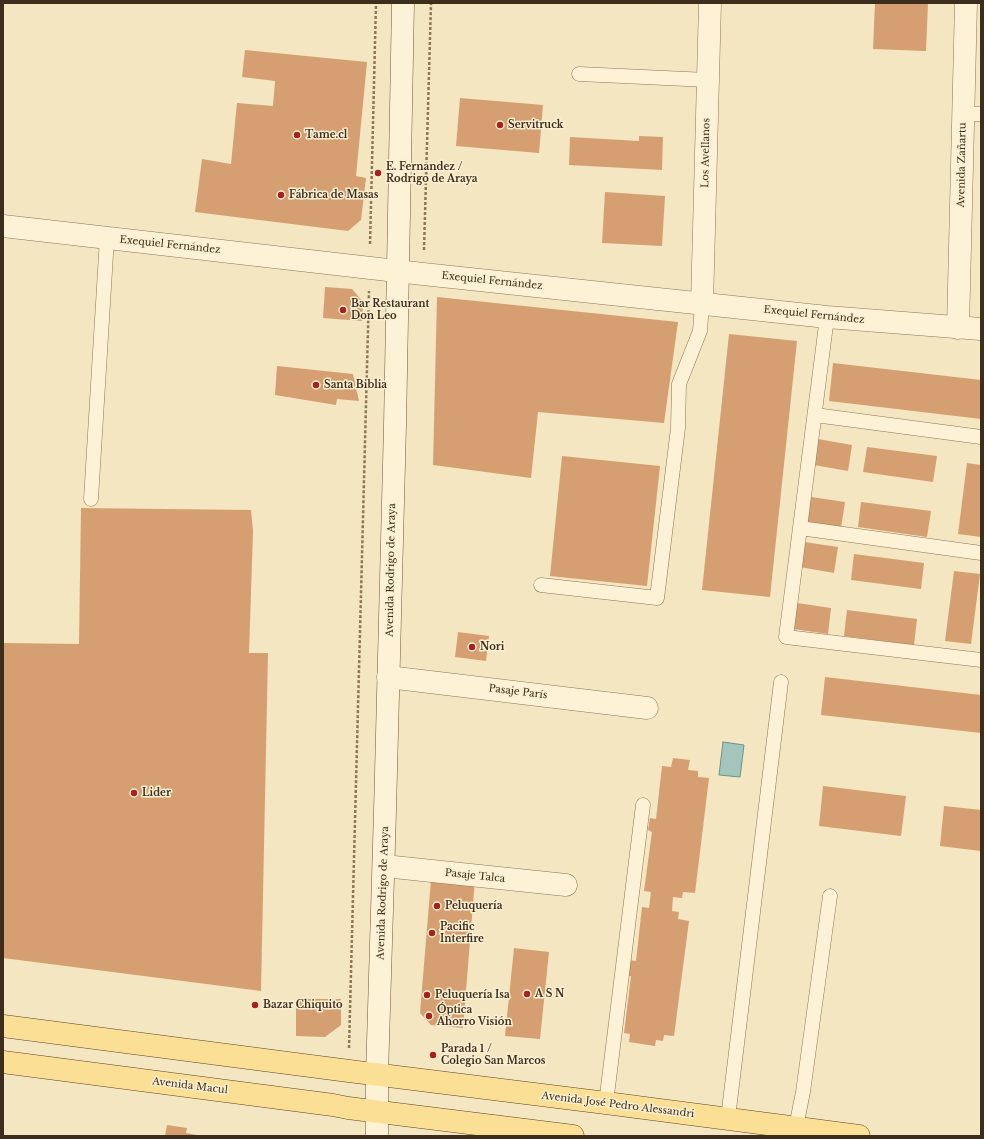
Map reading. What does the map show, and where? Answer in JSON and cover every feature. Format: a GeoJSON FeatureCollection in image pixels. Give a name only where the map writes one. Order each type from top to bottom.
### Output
{"type":"FeatureCollection","features":[{"type":"Feature","properties":{"kind":"main road"},"geometry":{"type":"LineString","coordinates":[[3,1026],[377,1075]]}},
{"type":"Feature","properties":{"kind":"main road","name":"Avenida Macul"},"geometry":{"type":"LineString","coordinates":[[3,1062],[378,1112]]}},
{"type":"Feature","properties":{"kind":"main road","name":"Avenida José Pedro Alessandri"},"geometry":{"type":"LineString","coordinates":[[377,1075],[728,1118],[859,1136]]}},
{"type":"Feature","properties":{"kind":"main road"},"geometry":{"type":"LineString","coordinates":[[378,1112],[573,1136]]}},
{"type":"Feature","properties":{"kind":"street","name":"Avenida Rodrigo de Araya"},"geometry":{"type":"LineString","coordinates":[[377,1136],[377,1075],[384,866],[403,3]]}},
{"type":"Feature","properties":{"kind":"street","name":"Los Avellanos"},"geometry":{"type":"LineString","coordinates":[[702,304],[710,3]]}},
{"type":"Feature","properties":{"kind":"street","name":"Avenida Zañartu"},"geometry":{"type":"LineString","coordinates":[[958,328],[972,114],[966,3]]}},
{"type":"Feature","properties":{"kind":"street","name":"Exequiel Fernández"},"geometry":{"type":"LineString","coordinates":[[3,226],[702,304],[827,317],[981,329]]}},
{"type":"Feature","properties":{"kind":"street","name":"Pasaje París"},"geometry":{"type":"LineString","coordinates":[[388,677],[647,708]]}},
{"type":"Feature","properties":{"kind":"street","name":"Pasaje Talca"},"geometry":{"type":"LineString","coordinates":[[384,866],[566,885]]}},
{"type":"Feature","properties":{"kind":"lane"},"geometry":{"type":"LineString","coordinates":[[579,74],[708,80]]}},
{"type":"Feature","properties":{"kind":"lane"},"geometry":{"type":"LineString","coordinates":[[91,499],[107,238]]}},
{"type":"Feature","properties":{"kind":"lane"},"geometry":{"type":"LineString","coordinates":[[541,585],[657,598],[678,428],[679,384],[700,331],[702,304]]}},
{"type":"Feature","properties":{"kind":"lane"},"geometry":{"type":"LineString","coordinates":[[827,317],[786,637],[981,660]]}},
{"type":"Feature","properties":{"kind":"lane"},"geometry":{"type":"LineString","coordinates":[[815,415],[981,437]]}},
{"type":"Feature","properties":{"kind":"lane"},"geometry":{"type":"LineString","coordinates":[[800,528],[981,553]]}},
{"type":"Feature","properties":{"kind":"lane"},"geometry":{"type":"LineString","coordinates":[[728,1118],[781,682]]}},
{"type":"Feature","properties":{"kind":"lane"},"geometry":{"type":"LineString","coordinates":[[606,1103],[642,805]]}},
{"type":"Feature","properties":{"kind":"lane"},"geometry":{"type":"LineString","coordinates":[[796,1127],[803,1092],[830,896]]}},
{"type":"Feature","properties":{"kind":"path"},"geometry":{"type":"LineString","coordinates":[[349,1071],[376,3]]}},
{"type":"Feature","properties":{"kind":"water"},"geometry":{"type":"Polygon","coordinates":[[[723,742],[744,745],[740,777],[719,775],[723,742]]]}},
{"type":"Feature","properties":{"kind":"building"},"geometry":{"type":"Polygon","coordinates":[[[875,3],[928,3],[926,51],[873,49],[875,3]]]}},
{"type":"Feature","properties":{"kind":"building","name":"Tame.cl"},"geometry":{"type":"Polygon","coordinates":[[[245,50],[367,62],[356,176],[366,178],[361,220],[348,231],[195,212],[202,159],[231,164],[237,103],[273,106],[275,81],[242,77],[245,50]]]}},
{"type":"Feature","properties":{"kind":"building","name":"Servitruck"},"geometry":{"type":"Polygon","coordinates":[[[460,98],[543,105],[539,153],[456,146],[460,98]]]}},
{"type":"Feature","properties":{"kind":"building"},"geometry":{"type":"Polygon","coordinates":[[[639,136],[663,137],[662,170],[569,165],[570,137],[639,141],[639,136]]]}},
{"type":"Feature","properties":{"kind":"building"},"geometry":{"type":"Polygon","coordinates":[[[605,192],[665,196],[662,246],[602,243],[605,192]]]}},
{"type":"Feature","properties":{"kind":"building","name":"Bar Restaurant Don Leo"},"geometry":{"type":"Polygon","coordinates":[[[325,287],[352,289],[363,302],[362,321],[323,318],[325,287]]]}},
{"type":"Feature","properties":{"kind":"building"},"geometry":{"type":"Polygon","coordinates":[[[437,297],[678,322],[664,423],[538,412],[531,478],[433,465],[437,297]]]}},
{"type":"Feature","properties":{"kind":"building"},"geometry":{"type":"Polygon","coordinates":[[[729,334],[797,341],[770,597],[702,590],[729,334]]]}},
{"type":"Feature","properties":{"kind":"building"},"geometry":{"type":"Polygon","coordinates":[[[833,363],[981,380],[981,419],[829,401],[833,363]]]}},
{"type":"Feature","properties":{"kind":"building","name":"Santa Biblia"},"geometry":{"type":"Polygon","coordinates":[[[277,366],[353,374],[359,401],[337,399],[336,405],[275,395],[277,366]]]}},
{"type":"Feature","properties":{"kind":"building"},"geometry":{"type":"Polygon","coordinates":[[[818,439],[852,445],[848,471],[814,465],[818,439]]]}},
{"type":"Feature","properties":{"kind":"building"},"geometry":{"type":"Polygon","coordinates":[[[867,447],[937,456],[933,482],[863,472],[867,447]]]}},
{"type":"Feature","properties":{"kind":"building"},"geometry":{"type":"Polygon","coordinates":[[[562,456],[660,466],[647,586],[550,576],[562,456]]]}},
{"type":"Feature","properties":{"kind":"building"},"geometry":{"type":"Polygon","coordinates":[[[967,463],[981,465],[981,537],[958,534],[967,463]]]}},
{"type":"Feature","properties":{"kind":"building"},"geometry":{"type":"Polygon","coordinates":[[[811,497],[845,502],[841,528],[807,523],[811,497]]]}},
{"type":"Feature","properties":{"kind":"building"},"geometry":{"type":"Polygon","coordinates":[[[861,502],[931,511],[927,537],[858,527],[861,502]]]}},
{"type":"Feature","properties":{"kind":"building","name":"Lider"},"geometry":{"type":"Polygon","coordinates":[[[81,508],[251,510],[253,531],[249,653],[268,653],[261,991],[3,958],[3,643],[79,644],[81,508]]]}},
{"type":"Feature","properties":{"kind":"building"},"geometry":{"type":"Polygon","coordinates":[[[804,542],[838,547],[834,573],[800,567],[804,542]]]}},
{"type":"Feature","properties":{"kind":"building"},"geometry":{"type":"Polygon","coordinates":[[[854,554],[924,563],[921,589],[851,580],[854,554]]]}},
{"type":"Feature","properties":{"kind":"building"},"geometry":{"type":"Polygon","coordinates":[[[954,571],[980,574],[971,644],[945,641],[954,571]]]}},
{"type":"Feature","properties":{"kind":"building"},"geometry":{"type":"Polygon","coordinates":[[[797,603],[831,608],[828,634],[793,629],[797,603]]]}},
{"type":"Feature","properties":{"kind":"building"},"geometry":{"type":"Polygon","coordinates":[[[847,610],[917,619],[914,645],[844,636],[847,610]]]}},
{"type":"Feature","properties":{"kind":"building","name":"Nori"},"geometry":{"type":"Polygon","coordinates":[[[458,632],[489,636],[486,661],[455,657],[458,632]]]}},
{"type":"Feature","properties":{"kind":"building"},"geometry":{"type":"Polygon","coordinates":[[[825,677],[981,695],[981,733],[821,715],[825,677]]]}},
{"type":"Feature","properties":{"kind":"building"},"geometry":{"type":"Polygon","coordinates":[[[673,758],[690,760],[688,770],[698,771],[698,777],[709,778],[695,893],[683,892],[682,898],[673,897],[672,911],[679,912],[678,919],[689,921],[674,1036],[664,1035],[663,1041],[656,1040],[655,1046],[629,1042],[630,1034],[624,1033],[631,976],[626,976],[628,960],[636,961],[642,907],[649,908],[651,892],[644,891],[652,832],[648,830],[650,818],[656,819],[662,766],[671,767],[673,758]]]}},
{"type":"Feature","properties":{"kind":"building"},"geometry":{"type":"Polygon","coordinates":[[[823,786],[906,796],[901,836],[819,826],[823,786]]]}},
{"type":"Feature","properties":{"kind":"building"},"geometry":{"type":"Polygon","coordinates":[[[944,806],[981,810],[981,851],[940,846],[944,806]]]}},
{"type":"Feature","properties":{"kind":"building"},"geometry":{"type":"Polygon","coordinates":[[[475,879],[463,1028],[431,1025],[420,1013],[431,880],[475,879]]]}},
{"type":"Feature","properties":{"kind":"building","name":"A S N"},"geometry":{"type":"Polygon","coordinates":[[[514,948],[549,952],[540,1039],[505,1036],[514,948]]]}},
{"type":"Feature","properties":{"kind":"building"},"geometry":{"type":"Polygon","coordinates":[[[296,999],[341,999],[341,1025],[325,1037],[296,1036],[296,999]]]}},
{"type":"Feature","properties":{"kind":"building"},"geometry":{"type":"Polygon","coordinates":[[[167,1125],[187,1128],[186,1133],[197,1136],[165,1136],[167,1125]]]}},
{"type":"Feature","properties":{"kind":"place","name":"Servitruck"},"geometry":{"type":"Point","coordinates":[500,125]}},
{"type":"Feature","properties":{"kind":"place","name":"Tame.cl"},"geometry":{"type":"Point","coordinates":[297,135]}},
{"type":"Feature","properties":{"kind":"place","name":"E. Fernandez / Rodrigo de Araya"},"geometry":{"type":"Point","coordinates":[378,173]}},
{"type":"Feature","properties":{"kind":"place","name":"Fábrica de Masas"},"geometry":{"type":"Point","coordinates":[281,195]}},
{"type":"Feature","properties":{"kind":"place","name":"Bar Restaurant Don Leo"},"geometry":{"type":"Point","coordinates":[343,310]}},
{"type":"Feature","properties":{"kind":"place","name":"Santa Biblia"},"geometry":{"type":"Point","coordinates":[316,385]}},
{"type":"Feature","properties":{"kind":"place","name":"Nori"},"geometry":{"type":"Point","coordinates":[472,647]}},
{"type":"Feature","properties":{"kind":"place","name":"Lider"},"geometry":{"type":"Point","coordinates":[134,793]}},
{"type":"Feature","properties":{"kind":"place","name":"Peluquería"},"geometry":{"type":"Point","coordinates":[437,906]}},
{"type":"Feature","properties":{"kind":"place","name":"Pacific Interfire"},"geometry":{"type":"Point","coordinates":[432,933]}},
{"type":"Feature","properties":{"kind":"place","name":"A S N"},"geometry":{"type":"Point","coordinates":[527,994]}},
{"type":"Feature","properties":{"kind":"place","name":"Peluquería Isa"},"geometry":{"type":"Point","coordinates":[427,995]}},
{"type":"Feature","properties":{"kind":"place","name":"Bazar Chiquito"},"geometry":{"type":"Point","coordinates":[255,1005]}},
{"type":"Feature","properties":{"kind":"place","name":"Óptica Ahorro Visión"},"geometry":{"type":"Point","coordinates":[429,1016]}},
{"type":"Feature","properties":{"kind":"place","name":"Parada 1 / Colegio San Marcos"},"geometry":{"type":"Point","coordinates":[433,1055]}}]}
